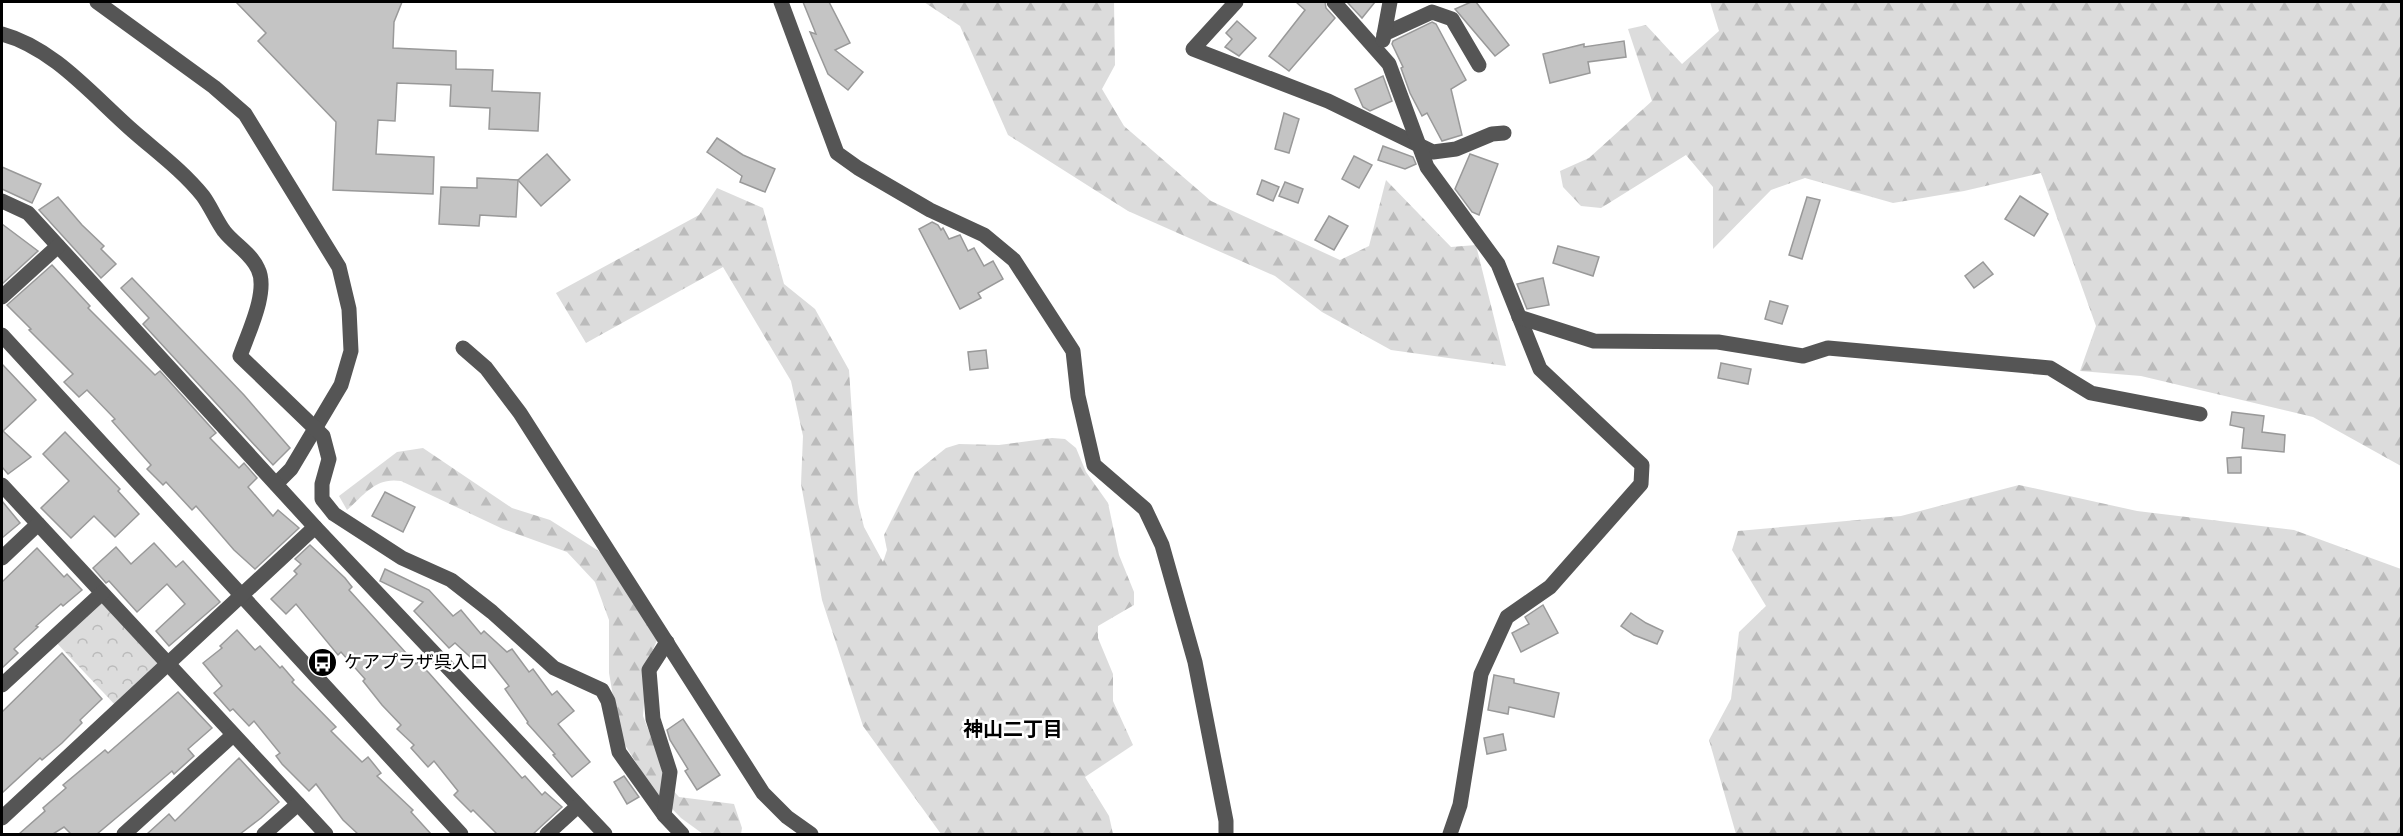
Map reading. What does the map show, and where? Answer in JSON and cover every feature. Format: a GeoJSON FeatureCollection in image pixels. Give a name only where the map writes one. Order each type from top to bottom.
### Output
{"type":"FeatureCollection","features":[{"type":"Feature","properties":{"kind":"street"},"geometry":{"type":"LineString","coordinates":[[98,2],[214,87],[245,114],[339,267],[349,309],[351,351],[341,385],[291,469],[276,484]]}},
{"type":"Feature","properties":{"kind":"street"},"geometry":{"type":"LineString","coordinates":[[781,2],[837,153],[858,168],[930,210],[984,235],[1014,260],[1073,351],[1078,396],[1094,465],[1145,509],[1162,545],[1194,662],[1226,821],[1226,834]]}},
{"type":"Feature","properties":{"kind":"street"},"geometry":{"type":"LineString","coordinates":[[1236,2],[1193,49],[1328,100],[1433,152],[1456,149],[1492,134],[1504,133]]}},
{"type":"Feature","properties":{"kind":"street"},"geometry":{"type":"LineString","coordinates":[[1334,2],[1389,64],[1427,167],[1498,264],[1539,369],[1642,465],[1641,484],[1550,587],[1507,618],[1481,674],[1460,805],[1450,834]]}},
{"type":"Feature","properties":{"kind":"street"},"geometry":{"type":"LineString","coordinates":[[1380,52],[1390,2]]}},
{"type":"Feature","properties":{"kind":"street"},"geometry":{"type":"LineString","coordinates":[[1384,34],[1432,12],[1452,19],[1479,65]]}},
{"type":"Feature","properties":{"kind":"street"},"geometry":{"type":"LineString","coordinates":[[2,34],[15,38],[50,58],[94,93],[174,166],[202,196],[225,232],[258,269],[262,288],[240,356],[323,436],[329,459],[322,484],[322,499],[334,514],[402,558],[451,580],[492,612],[554,668],[602,690],[608,701],[619,752],[664,815],[682,834]]}},
{"type":"Feature","properties":{"kind":"street"},"geometry":{"type":"LineString","coordinates":[[2,201],[28,213],[315,527],[605,834]]}},
{"type":"Feature","properties":{"kind":"street"},"geometry":{"type":"LineString","coordinates":[[2,297],[58,246]]}},
{"type":"Feature","properties":{"kind":"street"},"geometry":{"type":"LineString","coordinates":[[1519,317],[1594,341],[1718,342],[1803,356],[1828,348],[2050,368],[2091,393],[2200,414]]}},
{"type":"Feature","properties":{"kind":"street"},"geometry":{"type":"LineString","coordinates":[[2,335],[461,834]]}},
{"type":"Feature","properties":{"kind":"street"},"geometry":{"type":"LineString","coordinates":[[463,348],[486,368],[520,413],[763,793],[787,817],[811,834]]}},
{"type":"Feature","properties":{"kind":"street"},"geometry":{"type":"LineString","coordinates":[[2,485],[326,834]]}},
{"type":"Feature","properties":{"kind":"street"},"geometry":{"type":"LineString","coordinates":[[2,558],[38,524]]}},
{"type":"Feature","properties":{"kind":"street"},"geometry":{"type":"LineString","coordinates":[[2,818],[315,527]]}},
{"type":"Feature","properties":{"kind":"street"},"geometry":{"type":"LineString","coordinates":[[2,685],[102,593]]}},
{"type":"Feature","properties":{"kind":"street"},"geometry":{"type":"LineString","coordinates":[[664,815],[670,772],[653,719],[649,670],[667,642]]}},
{"type":"Feature","properties":{"kind":"street"},"geometry":{"type":"LineString","coordinates":[[124,834],[233,735]]}},
{"type":"Feature","properties":{"kind":"street"},"geometry":{"type":"LineString","coordinates":[[264,834],[297,804]]}},
{"type":"Feature","properties":{"kind":"street"},"geometry":{"type":"LineString","coordinates":[[547,834],[578,806]]}},
{"type":"Feature","properties":{"kind":"green space"},"geometry":{"type":"Polygon","coordinates":[[[924,2],[1114,2],[1115,65],[1102,89],[1124,126],[1211,201],[1340,260],[1369,246],[1386,180],[1451,247],[1476,245],[1506,366],[1391,350],[1322,312],[1275,276],[1128,211],[1008,135],[960,26],[924,2]]]}},
{"type":"Feature","properties":{"kind":"green space"},"geometry":{"type":"Polygon","coordinates":[[[1710,2],[2401,2],[2401,466],[2313,417],[2141,376],[2080,371],[2096,326],[2041,173],[1964,191],[1893,203],[1805,178],[1771,190],[1713,249],[1713,187],[1686,155],[1601,208],[1581,206],[1563,187],[1560,171],[1589,158],[1652,101],[1628,29],[1646,25],[1682,64],[1719,31],[1710,2]]]}},
{"type":"Feature","properties":{"kind":"green space"},"geometry":{"type":"Polygon","coordinates":[[[717,188],[763,208],[784,284],[815,309],[849,370],[858,503],[864,527],[883,562],[887,550],[884,535],[915,473],[946,448],[959,444],[999,445],[1052,438],[1065,439],[1076,448],[1086,472],[1108,503],[1119,555],[1134,592],[1134,605],[1098,626],[1098,638],[1113,674],[1113,701],[1133,745],[1085,777],[1109,816],[1113,834],[941,834],[863,726],[822,600],[801,484],[803,436],[791,381],[723,267],[586,343],[556,293],[699,215],[717,188]]]}},
{"type":"Feature","properties":{"kind":"green space"},"geometry":{"type":"Polygon","coordinates":[[[423,448],[512,508],[550,520],[605,555],[658,638],[647,663],[643,716],[671,788],[679,797],[734,804],[742,828],[741,834],[703,834],[681,818],[652,788],[620,737],[609,673],[609,620],[595,582],[567,552],[503,529],[401,481],[392,480],[378,484],[347,510],[339,496],[397,452],[423,448]]]}},
{"type":"Feature","properties":{"kind":"green space"},"geometry":{"type":"Polygon","coordinates":[[[2019,485],[2137,511],[2294,530],[2401,569],[2401,834],[1736,834],[1709,740],[1731,699],[1739,632],[1766,606],[1732,550],[1738,531],[1901,516],[2019,485]]]}},
{"type":"Feature","properties":{"kind":"green space"},"geometry":{"type":"Polygon","coordinates":[[[102,593],[168,664],[118,708],[52,638],[102,593]]]}},
{"type":"Feature","properties":{"kind":"building"},"geometry":{"type":"Polygon","coordinates":[[[236,2],[402,2],[394,22],[393,48],[456,51],[456,69],[493,70],[492,91],[540,93],[538,131],[489,129],[490,108],[450,106],[451,85],[397,83],[395,121],[378,120],[376,154],[434,157],[433,194],[333,190],[336,122],[258,41],[266,33],[236,2]]]}},
{"type":"Feature","properties":{"kind":"building"},"geometry":{"type":"Polygon","coordinates":[[[803,2],[829,2],[850,43],[835,50],[863,72],[848,90],[828,74],[810,32],[816,34],[803,2]]]}},
{"type":"Feature","properties":{"kind":"building"},"geometry":{"type":"Polygon","coordinates":[[[1296,2],[1325,2],[1326,8],[1335,18],[1289,71],[1269,56],[1305,10],[1296,2]]]}},
{"type":"Feature","properties":{"kind":"building"},"geometry":{"type":"Polygon","coordinates":[[[1347,2],[1375,2],[1362,18],[1347,2]]]}},
{"type":"Feature","properties":{"kind":"building"},"geometry":{"type":"Polygon","coordinates":[[[1476,2],[1509,45],[1495,56],[1455,9],[1476,2]]]}},
{"type":"Feature","properties":{"kind":"building"},"geometry":{"type":"Polygon","coordinates":[[[1237,21],[1256,38],[1239,56],[1225,47],[1232,39],[1226,33],[1237,21]]]}},
{"type":"Feature","properties":{"kind":"building"},"geometry":{"type":"Polygon","coordinates":[[[1432,22],[1436,24],[1466,80],[1451,89],[1462,135],[1442,141],[1427,113],[1422,116],[1410,93],[1401,68],[1403,67],[1392,44],[1393,41],[1432,22]]]}},
{"type":"Feature","properties":{"kind":"building"},"geometry":{"type":"Polygon","coordinates":[[[1624,41],[1626,57],[1588,62],[1590,73],[1550,83],[1543,54],[1584,44],[1584,47],[1624,41]]]}},
{"type":"Feature","properties":{"kind":"building"},"geometry":{"type":"Polygon","coordinates":[[[1383,76],[1392,101],[1370,111],[1363,107],[1355,89],[1383,76]]]}},
{"type":"Feature","properties":{"kind":"building"},"geometry":{"type":"Polygon","coordinates":[[[1284,113],[1299,119],[1289,153],[1275,149],[1284,113]]]}},
{"type":"Feature","properties":{"kind":"building"},"geometry":{"type":"Polygon","coordinates":[[[717,138],[743,155],[775,169],[765,192],[740,182],[742,176],[707,152],[717,138]]]}},
{"type":"Feature","properties":{"kind":"building"},"geometry":{"type":"Polygon","coordinates":[[[1383,146],[1413,157],[1416,164],[1405,169],[1378,160],[1383,146]]]}},
{"type":"Feature","properties":{"kind":"building"},"geometry":{"type":"Polygon","coordinates":[[[547,154],[570,180],[541,206],[518,180],[547,154]]]}},
{"type":"Feature","properties":{"kind":"building"},"geometry":{"type":"Polygon","coordinates":[[[1470,154],[1498,164],[1479,215],[1472,212],[1455,189],[1470,154]]]}},
{"type":"Feature","properties":{"kind":"building"},"geometry":{"type":"Polygon","coordinates":[[[1354,156],[1372,165],[1359,188],[1342,179],[1354,156]]]}},
{"type":"Feature","properties":{"kind":"building"},"geometry":{"type":"Polygon","coordinates":[[[2,167],[41,184],[32,203],[2,189],[2,167]]]}},
{"type":"Feature","properties":{"kind":"building"},"geometry":{"type":"Polygon","coordinates":[[[477,178],[518,180],[516,217],[480,215],[479,226],[439,224],[441,187],[477,188],[477,178]]]}},
{"type":"Feature","properties":{"kind":"building"},"geometry":{"type":"Polygon","coordinates":[[[1262,180],[1279,187],[1273,201],[1257,194],[1262,180]]]}},
{"type":"Feature","properties":{"kind":"building"},"geometry":{"type":"Polygon","coordinates":[[[1285,182],[1303,189],[1298,203],[1279,196],[1285,182]]]}},
{"type":"Feature","properties":{"kind":"building"},"geometry":{"type":"Polygon","coordinates":[[[2020,196],[2048,214],[2034,236],[2005,219],[2020,196]]]}},
{"type":"Feature","properties":{"kind":"building"},"geometry":{"type":"Polygon","coordinates":[[[58,197],[104,246],[101,249],[116,264],[101,278],[39,210],[58,197]]]}},
{"type":"Feature","properties":{"kind":"building"},"geometry":{"type":"Polygon","coordinates":[[[1807,197],[1820,200],[1802,259],[1789,255],[1807,197]]]}},
{"type":"Feature","properties":{"kind":"building"},"geometry":{"type":"Polygon","coordinates":[[[1329,216],[1348,226],[1334,250],[1315,240],[1329,216]]]}},
{"type":"Feature","properties":{"kind":"building"},"geometry":{"type":"Polygon","coordinates":[[[932,222],[941,230],[943,228],[949,239],[960,235],[968,251],[974,248],[984,266],[993,261],[1003,279],[978,293],[981,298],[960,309],[919,229],[932,222]]]}},
{"type":"Feature","properties":{"kind":"building"},"geometry":{"type":"Polygon","coordinates":[[[2,224],[38,251],[2,284],[2,224]]]}},
{"type":"Feature","properties":{"kind":"building"},"geometry":{"type":"Polygon","coordinates":[[[1558,246],[1599,257],[1593,276],[1553,263],[1558,246]]]}},
{"type":"Feature","properties":{"kind":"building"},"geometry":{"type":"Polygon","coordinates":[[[1983,262],[1993,274],[1974,288],[1965,276],[1983,262]]]}},
{"type":"Feature","properties":{"kind":"building"},"geometry":{"type":"Polygon","coordinates":[[[52,265],[90,306],[88,308],[155,375],[160,371],[216,433],[210,438],[239,468],[244,463],[257,478],[248,487],[273,516],[278,510],[299,528],[255,569],[234,550],[196,506],[192,510],[166,482],[163,485],[147,469],[151,465],[112,421],[115,419],[87,390],[79,397],[64,382],[73,374],[7,305],[52,265]]]}},
{"type":"Feature","properties":{"kind":"building"},"geometry":{"type":"Polygon","coordinates":[[[132,278],[244,395],[290,448],[273,465],[143,324],[149,318],[121,288],[132,278]]]}},
{"type":"Feature","properties":{"kind":"building"},"geometry":{"type":"Polygon","coordinates":[[[1543,278],[1549,305],[1527,309],[1517,284],[1543,278]]]}},
{"type":"Feature","properties":{"kind":"building"},"geometry":{"type":"Polygon","coordinates":[[[1770,301],[1788,306],[1782,324],[1765,319],[1770,301]]]}},
{"type":"Feature","properties":{"kind":"building"},"geometry":{"type":"Polygon","coordinates":[[[986,350],[988,368],[970,370],[968,352],[986,350]]]}},
{"type":"Feature","properties":{"kind":"building"},"geometry":{"type":"Polygon","coordinates":[[[1721,363],[1751,369],[1748,384],[1718,378],[1721,363]]]}},
{"type":"Feature","properties":{"kind":"building"},"geometry":{"type":"Polygon","coordinates":[[[2,364],[36,400],[3,431],[31,457],[8,474],[2,467],[2,364]]]}},
{"type":"Feature","properties":{"kind":"building"},"geometry":{"type":"Polygon","coordinates":[[[2232,412],[2264,416],[2262,432],[2285,435],[2284,452],[2242,448],[2244,428],[2230,425],[2232,412]]]}},
{"type":"Feature","properties":{"kind":"building"},"geometry":{"type":"Polygon","coordinates":[[[65,432],[120,489],[118,491],[139,514],[115,537],[94,516],[71,538],[41,508],[69,481],[43,454],[65,432]]]}},
{"type":"Feature","properties":{"kind":"building"},"geometry":{"type":"Polygon","coordinates":[[[2241,457],[2241,473],[2228,473],[2227,458],[2241,457]]]}},
{"type":"Feature","properties":{"kind":"building"},"geometry":{"type":"Polygon","coordinates":[[[385,492],[415,507],[403,532],[372,516],[385,492]]]}},
{"type":"Feature","properties":{"kind":"building"},"geometry":{"type":"Polygon","coordinates":[[[2,501],[20,523],[2,538],[2,501]]]}},
{"type":"Feature","properties":{"kind":"building"},"geometry":{"type":"Polygon","coordinates":[[[154,543],[176,567],[183,561],[220,602],[169,646],[156,631],[185,604],[167,584],[137,612],[109,581],[106,583],[93,568],[116,547],[131,564],[154,543]]]}},
{"type":"Feature","properties":{"kind":"building"},"geometry":{"type":"Polygon","coordinates":[[[310,545],[345,578],[352,587],[349,590],[416,664],[418,662],[429,673],[522,778],[525,776],[542,795],[545,792],[562,807],[533,834],[497,834],[473,810],[471,812],[454,795],[458,791],[434,761],[428,767],[411,748],[414,745],[397,729],[401,725],[363,681],[365,679],[341,652],[338,655],[296,604],[286,614],[271,599],[297,574],[294,571],[301,564],[295,559],[310,545]]]}},
{"type":"Feature","properties":{"kind":"building"},"geometry":{"type":"Polygon","coordinates":[[[37,548],[64,577],[67,574],[82,590],[63,606],[61,604],[36,626],[38,627],[14,649],[18,653],[2,668],[2,582],[37,548]]]}},
{"type":"Feature","properties":{"kind":"building"},"geometry":{"type":"Polygon","coordinates":[[[385,569],[429,590],[453,616],[461,610],[481,634],[484,631],[507,652],[512,649],[529,672],[533,669],[552,695],[557,691],[574,711],[558,724],[590,762],[572,777],[527,723],[505,689],[509,686],[487,658],[480,666],[455,643],[449,648],[414,611],[423,602],[380,581],[385,569]]]}},
{"type":"Feature","properties":{"kind":"building"},"geometry":{"type":"Polygon","coordinates":[[[1543,605],[1558,633],[1521,652],[1512,633],[1529,624],[1525,617],[1543,605]]]}},
{"type":"Feature","properties":{"kind":"building"},"geometry":{"type":"Polygon","coordinates":[[[1631,613],[1663,631],[1657,644],[1634,635],[1621,626],[1631,613]]]}},
{"type":"Feature","properties":{"kind":"building"},"geometry":{"type":"Polygon","coordinates":[[[237,630],[255,650],[260,646],[280,668],[282,666],[294,680],[292,682],[336,727],[331,731],[362,762],[368,757],[381,773],[377,776],[413,810],[411,812],[431,834],[358,834],[343,820],[316,784],[309,791],[282,764],[276,756],[280,753],[254,721],[249,726],[233,709],[230,711],[214,693],[222,686],[203,663],[222,648],[220,646],[237,630]]]}},
{"type":"Feature","properties":{"kind":"building"},"geometry":{"type":"Polygon","coordinates":[[[62,653],[102,699],[80,720],[82,723],[62,743],[42,760],[40,758],[2,793],[2,712],[62,653]]]}},
{"type":"Feature","properties":{"kind":"building"},"geometry":{"type":"Polygon","coordinates":[[[1494,675],[1514,679],[1514,683],[1559,693],[1554,717],[1509,707],[1508,714],[1488,710],[1494,675]]]}},
{"type":"Feature","properties":{"kind":"building"},"geometry":{"type":"Polygon","coordinates":[[[178,692],[212,728],[188,749],[194,756],[174,774],[172,771],[97,834],[71,834],[64,827],[53,834],[19,834],[66,788],[63,785],[105,750],[108,753],[178,692]]]}},
{"type":"Feature","properties":{"kind":"building"},"geometry":{"type":"Polygon","coordinates":[[[683,719],[720,775],[697,790],[685,771],[688,769],[670,740],[667,730],[683,719]]]}},
{"type":"Feature","properties":{"kind":"building"},"geometry":{"type":"Polygon","coordinates":[[[1503,734],[1506,750],[1487,754],[1484,738],[1503,734]]]}},
{"type":"Feature","properties":{"kind":"building"},"geometry":{"type":"Polygon","coordinates":[[[239,758],[279,802],[261,818],[240,834],[147,834],[169,814],[175,821],[239,758]]]}},
{"type":"Feature","properties":{"kind":"building"},"geometry":{"type":"Polygon","coordinates":[[[624,776],[639,797],[627,804],[614,782],[624,776]]]}},
{"type":"Feature","properties":{"kind":"place","name":"ケアプラザ呉入口"},"geometry":{"type":"Point","coordinates":[323,662]}},
{"type":"Feature","properties":{"kind":"district","name":"神山二丁目"},"geometry":{"type":"Point","coordinates":[1013,729]}}]}
